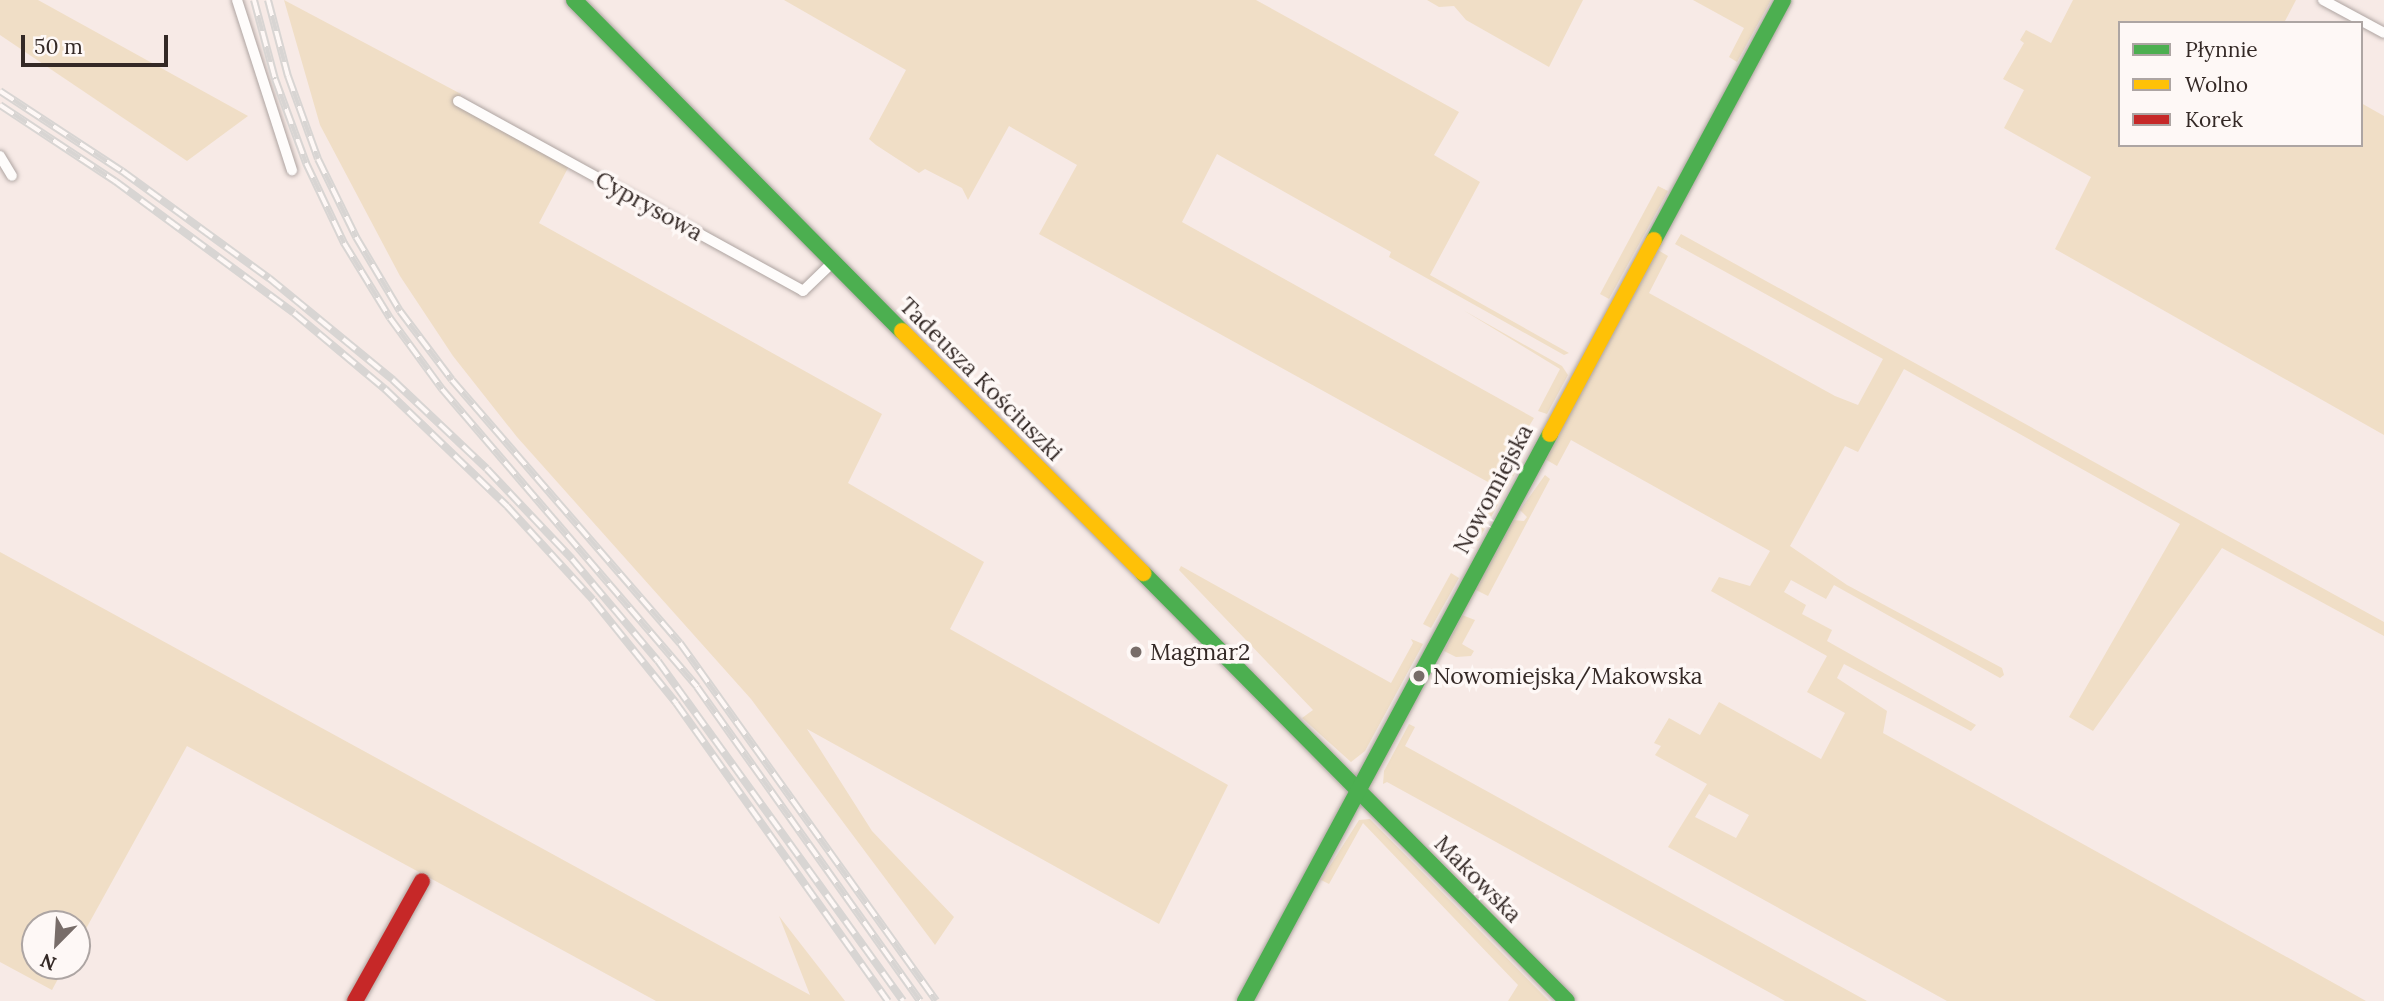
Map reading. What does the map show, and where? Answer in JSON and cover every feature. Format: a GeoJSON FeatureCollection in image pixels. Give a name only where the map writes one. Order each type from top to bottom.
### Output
{"type":"FeatureCollection","features":[{"type":"Feature","properties":{"kind":"street","name":"Tadeusza Kościuszki"},"geometry":{"type":"LineString","coordinates":[[574,0],[1357,790]]}},
{"type":"Feature","properties":{"kind":"street","name":"Nowomiejska"},"geometry":{"type":"LineString","coordinates":[[1245,1001],[1783,0]]}},
{"type":"Feature","properties":{"kind":"street","name":"Makowska"},"geometry":{"type":"LineString","coordinates":[[1357,790],[1567,1001]]}},
{"type":"Feature","properties":{"kind":"street"},"geometry":{"type":"LineString","coordinates":[[355,1001],[422,881]]}},
{"type":"Feature","properties":{"kind":"lane"},"geometry":{"type":"LineString","coordinates":[[237,0],[292,170]]}},
{"type":"Feature","properties":{"kind":"lane"},"geometry":{"type":"LineString","coordinates":[[2323,0],[2362,21]]}},
{"type":"Feature","properties":{"kind":"lane"},"geometry":{"type":"LineString","coordinates":[[2363,22],[2384,33]]}},
{"type":"Feature","properties":{"kind":"lane","name":"Cyprysowa"},"geometry":{"type":"LineString","coordinates":[[458,101],[803,291],[833,262]]}},
{"type":"Feature","properties":{"kind":"lane"},"geometry":{"type":"LineString","coordinates":[[0,156],[12,176]]}},
{"type":"Feature","properties":{"kind":"shaded area"},"geometry":{"type":"Polygon","coordinates":[[[0,0],[38,0],[248,116],[187,161],[0,35],[0,0]]]}},
{"type":"Feature","properties":{"kind":"shaded area"},"geometry":{"type":"Polygon","coordinates":[[[284,0],[461,94],[457,103],[569,166],[539,223],[882,414],[848,483],[984,562],[950,629],[1228,785],[1159,924],[807,729],[872,831],[954,917],[935,945],[751,699],[517,437],[453,356],[400,276],[320,125],[284,0]]]}},
{"type":"Feature","properties":{"kind":"shaded area"},"geometry":{"type":"Polygon","coordinates":[[[784,0],[1256,0],[1459,112],[1434,155],[1480,182],[1430,275],[1569,353],[1564,355],[1389,257],[1391,252],[1217,154],[1182,222],[1534,418],[1509,459],[1519,466],[1477,543],[1469,539],[1497,487],[1039,234],[1077,165],[1009,126],[968,200],[962,188],[925,169],[919,173],[876,145],[869,139],[906,70],[784,0]]]}},
{"type":"Feature","properties":{"kind":"shaded area"},"geometry":{"type":"Polygon","coordinates":[[[1427,0],[1583,0],[1549,67],[1466,20],[1454,6],[1439,7],[1427,0]]]}},
{"type":"Feature","properties":{"kind":"shaded area"},"geometry":{"type":"Polygon","coordinates":[[[1693,0],[1771,0],[1737,62],[1729,57],[1744,28],[1693,0]]]}},
{"type":"Feature","properties":{"kind":"shaded area"},"geometry":{"type":"Polygon","coordinates":[[[2073,0],[2296,0],[2285,21],[2118,21],[2118,147],[2363,147],[2363,104],[2384,116],[2384,435],[2055,249],[2091,177],[2004,128],[2024,90],[2003,79],[2024,43],[2020,40],[2026,30],[2051,43],[2073,0]]]}},
{"type":"Feature","properties":{"kind":"shaded area"},"geometry":{"type":"Polygon","coordinates":[[[1658,186],[1668,191],[1609,299],[1600,294],[1658,186]]]}},
{"type":"Feature","properties":{"kind":"shaded area"},"geometry":{"type":"Polygon","coordinates":[[[1681,234],[2384,622],[2384,636],[2222,548],[2093,731],[2069,717],[2180,524],[1904,369],[1858,452],[1845,446],[1790,546],[1847,585],[2002,668],[2004,675],[2000,678],[1834,585],[1826,599],[1791,580],[1784,592],[1806,605],[1802,614],[1832,630],[1827,641],[1976,725],[1971,731],[1844,664],[1837,678],[1887,711],[1883,733],[2366,1001],[1947,1001],[1668,847],[1707,784],[1655,755],[1661,746],[1654,743],[1669,718],[1700,735],[1719,702],[1821,759],[1845,713],[1807,692],[1827,656],[1711,591],[1719,577],[1750,586],[1770,551],[1571,440],[1557,466],[1545,459],[1658,250],[1668,256],[1649,293],[1835,396],[1858,405],[1883,359],[1675,244],[1681,234]],[[1709,794],[1695,817],[1736,838],[1749,815],[1709,794]]]}},
{"type":"Feature","properties":{"kind":"shaded area"},"geometry":{"type":"Polygon","coordinates":[[[1463,310],[1562,366],[1568,375],[1547,414],[1538,411],[1560,369],[1463,310]]]}},
{"type":"Feature","properties":{"kind":"shaded area"},"geometry":{"type":"Polygon","coordinates":[[[1545,475],[1550,479],[1488,596],[1474,589],[1513,520],[1524,521],[1527,517],[1520,510],[1545,475]]]}},
{"type":"Feature","properties":{"kind":"shaded area"},"geometry":{"type":"Polygon","coordinates":[[[0,552],[810,995],[779,916],[845,1001],[656,1001],[187,746],[91,920],[91,910],[21,910],[21,973],[0,962],[0,552]]]}},
{"type":"Feature","properties":{"kind":"shaded area"},"geometry":{"type":"Polygon","coordinates":[[[1181,566],[1391,683],[1413,643],[1411,639],[1423,644],[1365,751],[1351,762],[1302,718],[1313,710],[1179,570],[1181,566]]]}},
{"type":"Feature","properties":{"kind":"shaded area"},"geometry":{"type":"Polygon","coordinates":[[[1451,573],[1459,578],[1431,628],[1423,624],[1451,573]]]}},
{"type":"Feature","properties":{"kind":"shaded area"},"geometry":{"type":"Polygon","coordinates":[[[1462,615],[1475,620],[1462,644],[1474,651],[1471,656],[1456,657],[1444,651],[1462,615]]]}},
{"type":"Feature","properties":{"kind":"shaded area"},"geometry":{"type":"Polygon","coordinates":[[[1409,724],[1415,727],[1405,746],[1867,1001],[1785,1001],[1387,782],[1383,784],[1384,771],[1409,724]]]}},
{"type":"Feature","properties":{"kind":"shaded area"},"geometry":{"type":"Polygon","coordinates":[[[1370,819],[1549,1001],[1508,1001],[1518,985],[1363,823],[1329,884],[1321,880],[1359,820],[1370,819]]]}},
{"type":"Feature","properties":{"kind":"shaded area"},"geometry":{"type":"Polygon","coordinates":[[[33,980],[57,980],[52,990],[33,980]]]}},
{"type":"Feature","properties":{"kind":"railway"},"geometry":{"type":"LineString","coordinates":[[254,0],[275,79],[306,163],[344,243],[390,318],[442,389],[697,687],[920,1001]]}},
{"type":"Feature","properties":{"kind":"railway"},"geometry":{"type":"LineString","coordinates":[[268,0],[288,76],[318,159],[356,237],[400,311],[452,380],[680,643],[936,1001]]}},
{"type":"Feature","properties":{"kind":"railway"},"geometry":{"type":"LineString","coordinates":[[0,91],[122,171],[269,278],[393,380],[487,469],[572,559],[658,661],[903,1001]]}},
{"type":"Feature","properties":{"kind":"railway"},"geometry":{"type":"LineString","coordinates":[[0,105],[115,181],[294,313],[385,389],[507,506],[593,600],[676,703],[888,1001]]}},
{"type":"Feature","properties":{"kind":"traffic: fast"},"geometry":{"type":"LineString","coordinates":[[574,0],[902,331]]}},
{"type":"Feature","properties":{"kind":"traffic: fast"},"geometry":{"type":"LineString","coordinates":[[1654,240],[1783,0]]}},
{"type":"Feature","properties":{"kind":"traffic: fast"},"geometry":{"type":"LineString","coordinates":[[1245,1001],[1550,434]]}},
{"type":"Feature","properties":{"kind":"traffic: fast"},"geometry":{"type":"LineString","coordinates":[[1143,573],[1567,1001]]}},
{"type":"Feature","properties":{"kind":"traffic: slow"},"geometry":{"type":"LineString","coordinates":[[1550,434],[1654,240]]}},
{"type":"Feature","properties":{"kind":"traffic: slow"},"geometry":{"type":"LineString","coordinates":[[902,331],[1143,573]]}},
{"type":"Feature","properties":{"kind":"traffic: jam"},"geometry":{"type":"LineString","coordinates":[[355,1001],[422,881]]}},
{"type":"Feature","properties":{"kind":"place","name":"Magmar2"},"geometry":{"type":"Point","coordinates":[1136,652]}},
{"type":"Feature","properties":{"kind":"place","name":"Nowomiejska/Makowska"},"geometry":{"type":"Point","coordinates":[1419,676]}}]}
